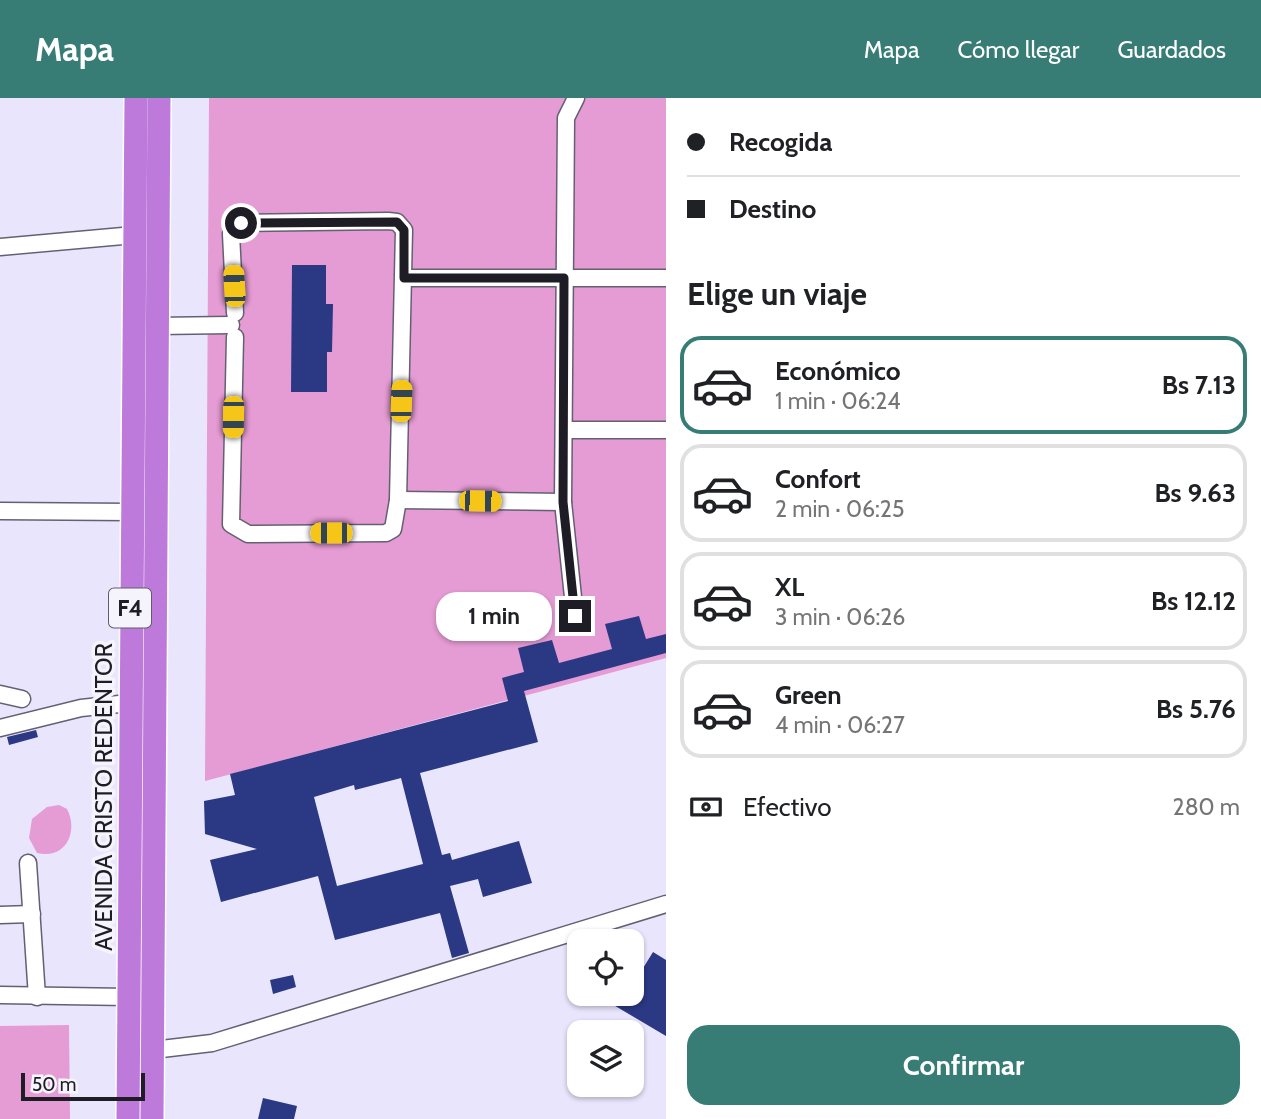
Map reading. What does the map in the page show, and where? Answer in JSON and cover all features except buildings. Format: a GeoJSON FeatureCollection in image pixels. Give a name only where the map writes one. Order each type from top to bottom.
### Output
{"type":"FeatureCollection","features":[{"type":"Feature","properties":{"kind":"highway","name":"AVENIDA CRISTO REDENTOR"},"geometry":{"type":"LineString","coordinates":[[128,1119],[129,703],[136,98]]}},
{"type":"Feature","properties":{"kind":"highway","name":"AVENIDA CRISTO REDENTOR"},"geometry":{"type":"LineString","coordinates":[[152,1119],[159,98]]}},
{"type":"Feature","properties":{"kind":"street"},"geometry":{"type":"LineString","coordinates":[[575,616],[563,502],[566,118],[576,98]]}},
{"type":"Feature","properties":{"kind":"street"},"geometry":{"type":"LineString","coordinates":[[397,222],[404,230],[404,278],[396,523],[386,533],[248,534],[231,524],[233,227],[241,223],[397,222]]}},
{"type":"Feature","properties":{"kind":"street"},"geometry":{"type":"LineString","coordinates":[[0,247],[134,235]]}},
{"type":"Feature","properties":{"kind":"street"},"geometry":{"type":"LineString","coordinates":[[404,278],[666,278]]}},
{"type":"Feature","properties":{"kind":"street"},"geometry":{"type":"LineString","coordinates":[[156,326],[234,325]]}},
{"type":"Feature","properties":{"kind":"street"},"geometry":{"type":"LineString","coordinates":[[565,430],[666,430]]}},
{"type":"Feature","properties":{"kind":"street"},"geometry":{"type":"LineString","coordinates":[[398,500],[563,502]]}},
{"type":"Feature","properties":{"kind":"street"},"geometry":{"type":"LineString","coordinates":[[0,511],[131,512]]}},
{"type":"Feature","properties":{"kind":"street"},"geometry":{"type":"LineString","coordinates":[[0,694],[22,699]]}},
{"type":"Feature","properties":{"kind":"street"},"geometry":{"type":"LineString","coordinates":[[0,728],[81,708],[129,703]]}},
{"type":"Feature","properties":{"kind":"street"},"geometry":{"type":"LineString","coordinates":[[28,863],[37,997]]}},
{"type":"Feature","properties":{"kind":"street"},"geometry":{"type":"LineString","coordinates":[[153,1050],[212,1043],[666,904]]}},
{"type":"Feature","properties":{"kind":"street"},"geometry":{"type":"LineString","coordinates":[[0,915],[32,914]]}},
{"type":"Feature","properties":{"kind":"street"},"geometry":{"type":"LineString","coordinates":[[0,995],[128,998]]}},
{"type":"Feature","properties":{"kind":"shaded area"},"geometry":{"type":"Polygon","coordinates":[[[209,98],[666,98],[666,658],[205,781],[209,98]]]}},
{"type":"Feature","properties":{"kind":"shaded area"},"geometry":{"type":"Polygon","coordinates":[[[59,805],[67,809],[70,818],[70,835],[67,842],[55,852],[37,853],[29,838],[32,819],[47,807],[59,805]]]}},
{"type":"Feature","properties":{"kind":"shaded area"},"geometry":{"type":"Polygon","coordinates":[[[69,1025],[70,1119],[0,1119],[0,1026],[69,1025]]]}},
{"type":"Feature","properties":{"kind":"route"},"geometry":{"type":"LineString","coordinates":[[241,223],[397,222],[404,230],[404,278],[564,278],[563,502],[575,616]]}}]}
